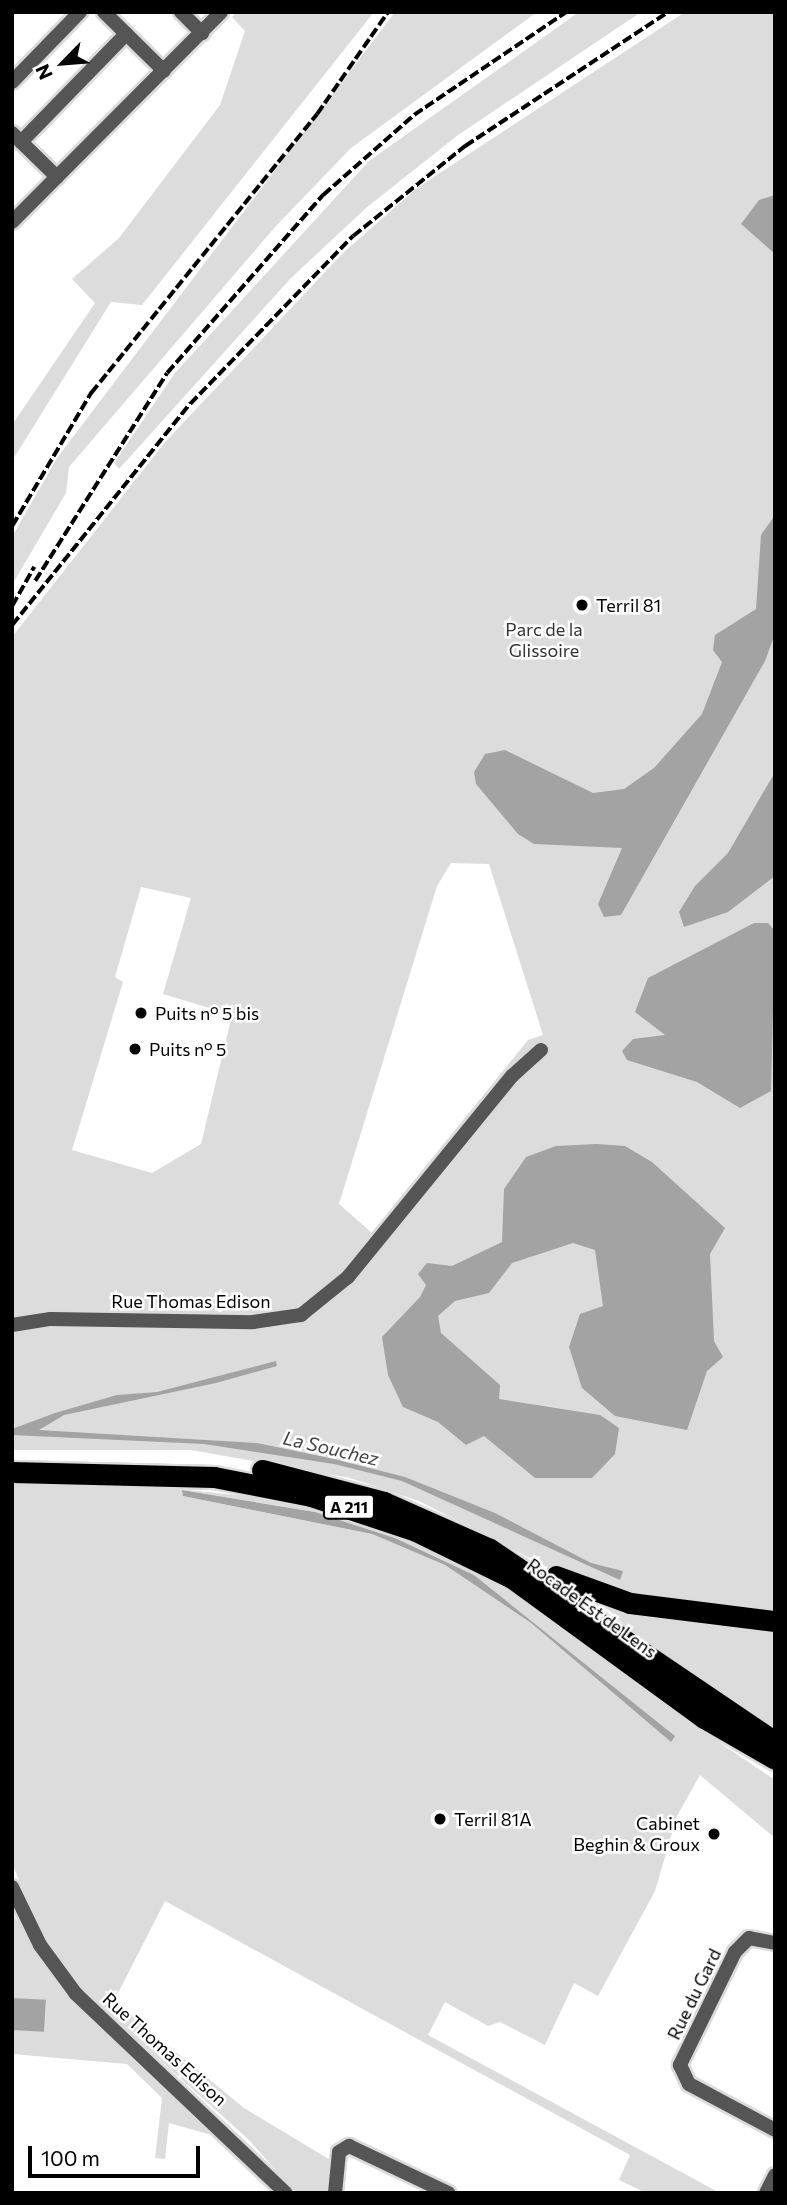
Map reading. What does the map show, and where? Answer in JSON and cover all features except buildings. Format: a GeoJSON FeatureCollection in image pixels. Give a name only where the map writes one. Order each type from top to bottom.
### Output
{"type":"FeatureCollection","features":[{"type":"Feature","properties":{"kind":"highway","name":"A 211"},"geometry":{"type":"LineString","coordinates":[[12,1458],[164,1459],[262,1470],[384,1502],[490,1549],[772,1756]]}},
{"type":"Feature","properties":{"kind":"highway","name":"Rocade Est de Lens"},"geometry":{"type":"LineString","coordinates":[[12,1472],[214,1477],[311,1496],[416,1531],[555,1606],[772,1756]]}},
{"type":"Feature","properties":{"kind":"highway"},"geometry":{"type":"LineString","coordinates":[[490,1549],[503,1546],[573,1584],[630,1603],[775,1621]]}},
{"type":"Feature","properties":{"kind":"street"},"geometry":{"type":"LineString","coordinates":[[12,82],[80,12]]}},
{"type":"Feature","properties":{"kind":"street"},"geometry":{"type":"LineString","coordinates":[[104,12],[164,71]]}},
{"type":"Feature","properties":{"kind":"street"},"geometry":{"type":"LineString","coordinates":[[180,12],[202,33]]}},
{"type":"Feature","properties":{"kind":"street"},"geometry":{"type":"LineString","coordinates":[[12,222],[221,12]]}},
{"type":"Feature","properties":{"kind":"street"},"geometry":{"type":"LineString","coordinates":[[57,177],[17,137],[126,34]]}},
{"type":"Feature","properties":{"kind":"street","name":"Rue Thomas Edison"},"geometry":{"type":"LineString","coordinates":[[12,1325],[51,1319],[281,1320],[333,1294],[512,1076],[541,1050]]}},
{"type":"Feature","properties":{"kind":"street","name":"Rue Thomas Edison"},"geometry":{"type":"LineString","coordinates":[[12,1887],[40,1945],[83,2002],[209,2113],[286,2193]]}},
{"type":"Feature","properties":{"kind":"street","name":"Rue du Gard"},"geometry":{"type":"LineString","coordinates":[[775,1943],[749,1938],[735,1952],[680,2065],[689,2084],[775,2130]]}},
{"type":"Feature","properties":{"kind":"street"},"geometry":{"type":"LineString","coordinates":[[335,2193],[339,2152],[349,2146],[448,2193]]}},
{"type":"Feature","properties":{"kind":"street"},"geometry":{"type":"LineString","coordinates":[[766,2193],[775,2175]]}},
{"type":"Feature","properties":{"kind":"green space"},"geometry":{"type":"Polygon","coordinates":[[[236,12],[374,12],[142,305],[111,302],[12,461],[12,425],[95,303],[72,279],[119,238],[220,105],[245,31],[232,17],[236,12]]]}},
{"type":"Feature","properties":{"kind":"green space"},"geometry":{"type":"Polygon","coordinates":[[[395,12],[537,12],[351,148],[276,226],[69,467],[66,493],[12,585],[12,537],[57,458],[395,12]]]}},
{"type":"Feature","properties":{"kind":"green space"},"geometry":{"type":"Polygon","coordinates":[[[579,12],[641,12],[458,135],[366,208],[290,279],[119,469],[114,463],[175,373],[369,161],[579,12]]]}},
{"type":"Feature","properties":{"kind":"green space","name":"Parc de la Glissoire"},"geometry":{"type":"Polygon","coordinates":[[[685,12],[775,12],[775,1616],[640,1597],[565,1576],[419,1501],[350,1478],[191,1450],[12,1450],[12,637],[166,441],[343,253],[417,188],[685,12]],[[451,863],[437,886],[339,1204],[372,1233],[528,1040],[543,1035],[489,864],[451,863]],[[141,887],[115,977],[123,982],[72,1150],[152,1173],[201,1144],[232,1015],[163,994],[191,898],[141,887]]]}},
{"type":"Feature","properties":{"kind":"green space"},"geometry":{"type":"Polygon","coordinates":[[[119,1483],[285,1500],[399,1535],[481,1572],[544,1610],[680,1716],[775,1780],[775,1838],[700,1775],[677,1816],[655,1891],[598,1996],[574,1983],[545,2045],[500,2022],[488,2026],[445,2002],[428,2035],[720,2193],[646,2193],[619,2180],[630,2155],[165,1901],[114,2001],[244,2108],[332,2161],[330,2193],[296,2193],[248,2139],[79,1987],[33,1916],[13,1865],[12,1485],[119,1483]],[[183,1490],[183,1496],[372,1534],[445,1565],[531,1623],[670,1741],[675,1736],[474,1575],[395,1538],[315,1512],[183,1490]]]}},
{"type":"Feature","properties":{"kind":"green space"},"geometry":{"type":"Polygon","coordinates":[[[603,1605],[775,1628],[775,1731],[646,1644],[603,1605]]]}},
{"type":"Feature","properties":{"kind":"green space"},"geometry":{"type":"Polygon","coordinates":[[[12,1913],[88,2019],[212,2125],[208,2134],[169,2123],[165,2159],[155,2158],[162,2098],[127,2064],[12,2054],[12,2030],[45,2031],[46,2001],[12,1998],[12,1913]]]}},
{"type":"Feature","properties":{"kind":"shaded area"},"geometry":{"type":"Polygon","coordinates":[[[775,195],[775,254],[741,224],[759,200],[775,195]]]}},
{"type":"Feature","properties":{"kind":"shaded area"},"geometry":{"type":"Polygon","coordinates":[[[775,515],[775,634],[765,661],[621,915],[604,917],[598,904],[622,848],[534,844],[518,834],[476,784],[474,772],[485,754],[505,750],[593,793],[624,789],[654,768],[702,714],[722,662],[713,650],[715,635],[756,609],[761,535],[775,515]]]}},
{"type":"Feature","properties":{"kind":"shaded area"},"geometry":{"type":"Polygon","coordinates":[[[775,772],[775,876],[728,912],[684,927],[679,912],[695,886],[728,853],[775,772]]]}},
{"type":"Feature","properties":{"kind":"shaded area"},"geometry":{"type":"Polygon","coordinates":[[[754,923],[768,923],[775,931],[771,1091],[740,1108],[697,1082],[627,1060],[622,1051],[633,1039],[665,1035],[635,1012],[648,978],[754,923]]]}},
{"type":"Feature","properties":{"kind":"shaded area"},"geometry":{"type":"Polygon","coordinates":[[[556,1146],[625,1146],[652,1162],[725,1228],[710,1254],[714,1341],[723,1357],[707,1371],[687,1430],[615,1416],[582,1388],[569,1347],[580,1314],[603,1306],[595,1250],[573,1243],[512,1263],[489,1293],[455,1301],[438,1316],[441,1333],[500,1385],[499,1399],[600,1415],[619,1428],[615,1454],[592,1478],[535,1478],[484,1436],[466,1445],[438,1422],[403,1407],[388,1375],[382,1337],[420,1297],[426,1285],[418,1274],[427,1263],[452,1266],[502,1242],[504,1189],[526,1157],[556,1146]]]}},
{"type":"Feature","properties":{"kind":"shaded area"},"geometry":{"type":"Polygon","coordinates":[[[276,1361],[277,1366],[216,1383],[64,1415],[39,1430],[257,1443],[405,1477],[495,1513],[591,1563],[623,1571],[620,1580],[402,1481],[334,1464],[204,1444],[12,1435],[12,1429],[117,1395],[157,1392],[276,1361]]]}},
{"type":"Feature","properties":{"kind":"shaded area"},"geometry":{"type":"Polygon","coordinates":[[[182,1490],[315,1512],[395,1538],[474,1575],[675,1736],[671,1742],[531,1623],[445,1565],[372,1534],[183,1496],[182,1490]]]}},
{"type":"Feature","properties":{"kind":"shaded area"},"geometry":{"type":"Polygon","coordinates":[[[12,1998],[46,2000],[44,2032],[12,2030],[12,1998]]]}},
{"type":"Feature","properties":{"kind":"railway"},"geometry":{"type":"LineString","coordinates":[[12,526],[91,393],[317,114],[388,12]]}},
{"type":"Feature","properties":{"kind":"railway"},"geometry":{"type":"LineString","coordinates":[[35,581],[167,373],[323,195],[414,115],[566,12]]}},
{"type":"Feature","properties":{"kind":"railway"},"geometry":{"type":"LineString","coordinates":[[12,625],[190,404],[353,236],[465,146],[668,12]]}},
{"type":"Feature","properties":{"kind":"railway"},"geometry":{"type":"LineString","coordinates":[[12,606],[34,567]]}},
{"type":"Feature","properties":{"kind":"place","name":"Terril 81"},"geometry":{"type":"Point","coordinates":[582,605]}},
{"type":"Feature","properties":{"kind":"place","name":"Puits n° 5 bis"},"geometry":{"type":"Point","coordinates":[141,1013]}},
{"type":"Feature","properties":{"kind":"place","name":"Puits n° 5"},"geometry":{"type":"Point","coordinates":[135,1049]}},
{"type":"Feature","properties":{"kind":"place","name":"Terril 81A"},"geometry":{"type":"Point","coordinates":[440,1819]}},
{"type":"Feature","properties":{"kind":"place","name":"Cabinet Beghin & Groux"},"geometry":{"type":"Point","coordinates":[714,1834]}},
{"type":"Feature","properties":{"kind":"water label","name":"La Souchez"},"geometry":{"type":"Point","coordinates":[331,1448]}}]}
